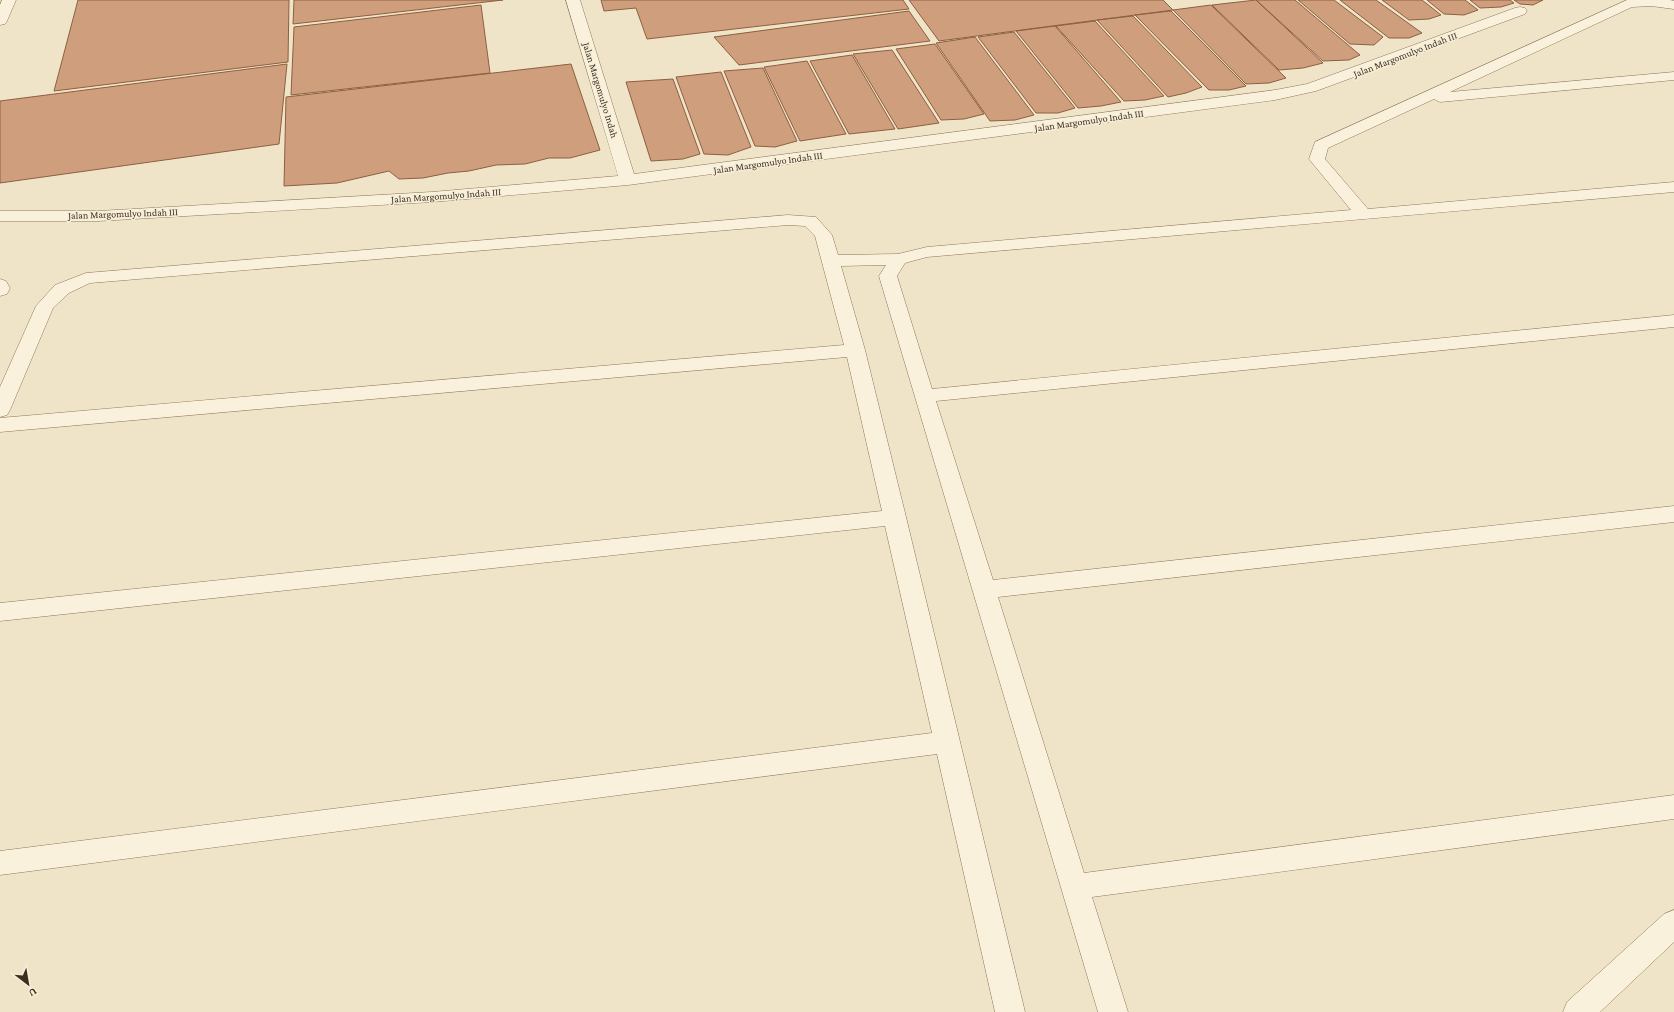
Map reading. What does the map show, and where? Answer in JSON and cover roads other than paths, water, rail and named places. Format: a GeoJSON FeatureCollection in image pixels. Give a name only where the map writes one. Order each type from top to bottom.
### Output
{"type":"FeatureCollection","features":[{"type":"Feature","properties":{"kind":"street"},"geometry":{"type":"LineString","coordinates":[[0,21],[9,0]]}},
{"type":"Feature","properties":{"kind":"street","name":"Jalan Margomulyo Indah"},"geometry":{"type":"LineString","coordinates":[[573,0],[628,180]]}},
{"type":"Feature","properties":{"kind":"street"},"geometry":{"type":"LineString","coordinates":[[1363,214],[1317,159],[1321,145],[1628,4],[1640,1],[1660,2],[1674,5]]}},
{"type":"Feature","properties":{"kind":"street","name":"Jalan Margomulyo Indah III"},"geometry":{"type":"LineString","coordinates":[[0,216],[98,216],[424,198],[628,180],[1275,95],[1311,88],[1520,11]]}},
{"type":"Feature","properties":{"kind":"street"},"geometry":{"type":"LineString","coordinates":[[1424,98],[1674,76]]}},
{"type":"Feature","properties":{"kind":"street"},"geometry":{"type":"LineString","coordinates":[[831,261],[898,258],[927,252],[1674,187]]}},
{"type":"Feature","properties":{"kind":"street"},"geometry":{"type":"LineString","coordinates":[[0,410],[45,306],[62,289],[86,278],[788,220],[810,221],[823,235],[855,350],[1010,1012]]}},
{"type":"Feature","properties":{"kind":"street"},"geometry":{"type":"LineString","coordinates":[[898,258],[888,276],[1113,1012]]}},
{"type":"Feature","properties":{"kind":"street"},"geometry":{"type":"LineString","coordinates":[[0,285],[0,290]]}},
{"type":"Feature","properties":{"kind":"street"},"geometry":{"type":"LineString","coordinates":[[924,396],[1674,321]]}},
{"type":"Feature","properties":{"kind":"street"},"geometry":{"type":"LineString","coordinates":[[0,425],[855,350]]}},
{"type":"Feature","properties":{"kind":"street"},"geometry":{"type":"LineString","coordinates":[[984,590],[1674,514]]}},
{"type":"Feature","properties":{"kind":"street"},"geometry":{"type":"LineString","coordinates":[[0,612],[895,517]]}},
{"type":"Feature","properties":{"kind":"street"},"geometry":{"type":"LineString","coordinates":[[0,864],[947,742]]}},
{"type":"Feature","properties":{"kind":"street"},"geometry":{"type":"LineString","coordinates":[[1074,887],[1674,807]]}},
{"type":"Feature","properties":{"kind":"street"},"geometry":{"type":"LineString","coordinates":[[1578,1012],[1674,922]]}}]}
